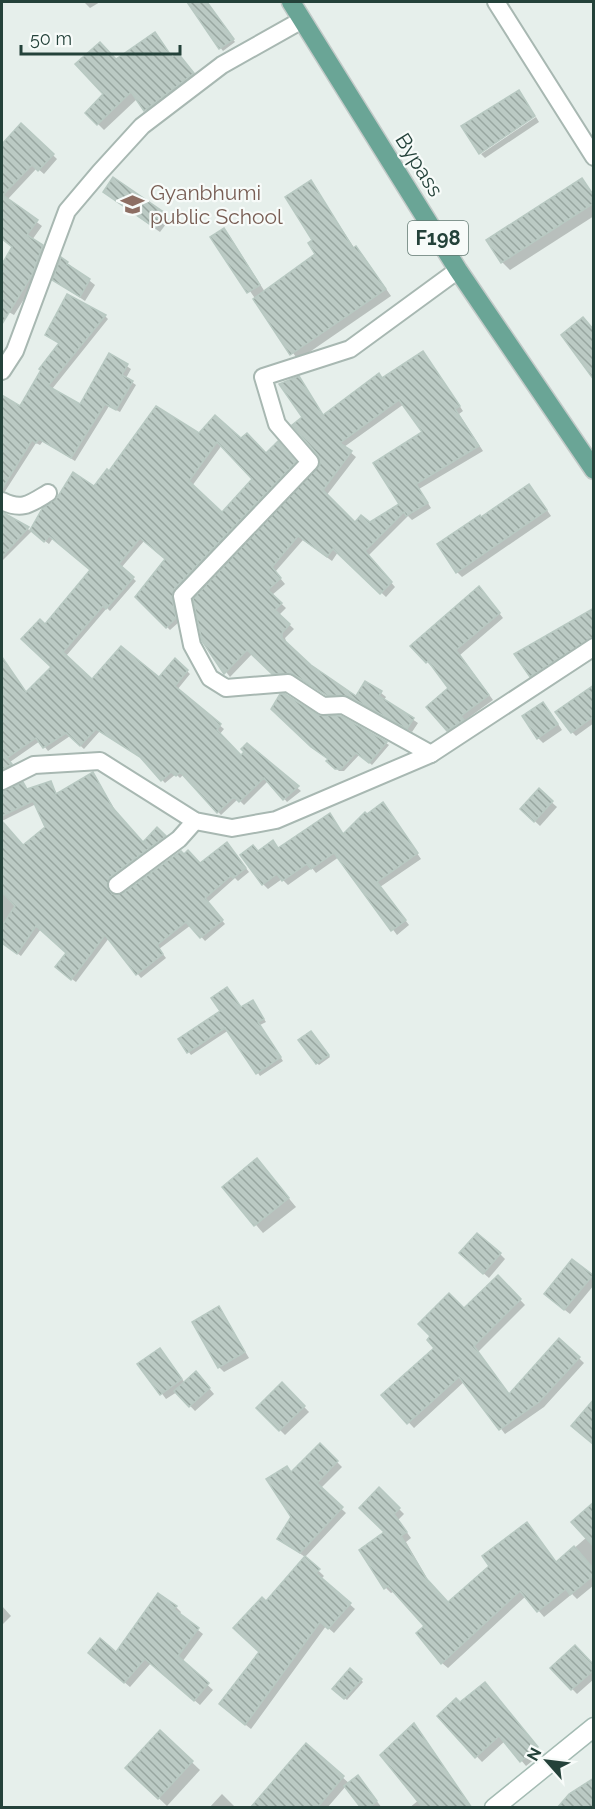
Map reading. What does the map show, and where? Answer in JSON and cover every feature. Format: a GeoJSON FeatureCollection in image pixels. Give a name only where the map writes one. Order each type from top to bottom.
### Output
{"type":"FeatureCollection","features":[{"type":"Feature","properties":{"kind":"main road","name":"Bypass"},"geometry":{"type":"LineString","coordinates":[[291,2],[458,270],[594,470]]}},
{"type":"Feature","properties":{"kind":"main road"},"geometry":{"type":"LineString","coordinates":[[494,1808],[594,1727]]}},
{"type":"Feature","properties":{"kind":"street"},"geometry":{"type":"LineString","coordinates":[[496,2],[594,157]]}},
{"type":"Feature","properties":{"kind":"street"},"geometry":{"type":"LineString","coordinates":[[2,371],[15,351],[67,211],[100,172],[142,126],[222,64],[302,20]]}},
{"type":"Feature","properties":{"kind":"street"},"geometry":{"type":"LineString","coordinates":[[431,754],[343,705],[323,706],[288,683],[226,688],[210,678],[192,645],[182,596],[310,462],[277,424],[263,377],[350,350],[458,270]]}},
{"type":"Feature","properties":{"kind":"street"},"geometry":{"type":"LineString","coordinates":[[2,501],[13,507],[24,508],[48,493]]}},
{"type":"Feature","properties":{"kind":"street"},"geometry":{"type":"LineString","coordinates":[[2,781],[34,765],[99,761],[195,821],[232,828],[276,820],[431,754],[594,648]]}},
{"type":"Feature","properties":{"kind":"street"},"geometry":{"type":"LineString","coordinates":[[117,885],[178,839],[195,821]]}},
{"type":"Feature","properties":{"kind":"building"},"geometry":{"type":"Polygon","coordinates":[[[187,2],[207,2],[234,39],[219,49],[187,2]]]}},
{"type":"Feature","properties":{"kind":"building"},"geometry":{"type":"Polygon","coordinates":[[[155,32],[172,57],[178,53],[194,73],[144,111],[131,92],[97,125],[85,113],[103,94],[75,64],[100,42],[116,59],[155,32]]]}},
{"type":"Feature","properties":{"kind":"building"},"geometry":{"type":"Polygon","coordinates":[[[519,90],[535,116],[479,154],[461,126],[519,90]]]}},
{"type":"Feature","properties":{"kind":"building"},"geometry":{"type":"Polygon","coordinates":[[[21,123],[54,154],[38,171],[32,165],[3,195],[38,220],[27,235],[43,245],[32,275],[2,324],[2,264],[12,247],[2,239],[2,144],[21,123]]]}},
{"type":"Feature","properties":{"kind":"building"},"geometry":{"type":"Polygon","coordinates":[[[113,177],[165,213],[155,228],[103,192],[113,177]]]}},
{"type":"Feature","properties":{"kind":"building"},"geometry":{"type":"Polygon","coordinates":[[[582,178],[594,196],[594,203],[501,263],[486,240],[582,178]]]}},
{"type":"Feature","properties":{"kind":"building"},"geometry":{"type":"Polygon","coordinates":[[[311,180],[353,248],[356,246],[386,289],[290,355],[253,299],[315,254],[308,243],[312,240],[285,197],[311,180]]]}},
{"type":"Feature","properties":{"kind":"building"},"geometry":{"type":"Polygon","coordinates":[[[224,228],[260,285],[247,293],[210,237],[224,228]]]}},
{"type":"Feature","properties":{"kind":"building"},"geometry":{"type":"Polygon","coordinates":[[[61,257],[68,262],[67,264],[90,279],[80,297],[52,280],[61,257]]]}},
{"type":"Feature","properties":{"kind":"building"},"geometry":{"type":"Polygon","coordinates":[[[67,294],[106,315],[48,386],[80,404],[109,353],[128,364],[122,375],[133,381],[116,410],[105,404],[71,458],[39,439],[36,443],[32,440],[2,489],[2,395],[20,406],[41,370],[39,369],[59,343],[45,335],[67,294]]]}},
{"type":"Feature","properties":{"kind":"building"},"geometry":{"type":"Polygon","coordinates":[[[583,317],[594,330],[594,380],[561,335],[583,317]]]}},
{"type":"Feature","properties":{"kind":"building"},"geometry":{"type":"Polygon","coordinates":[[[423,351],[460,406],[455,409],[479,446],[416,484],[428,503],[406,516],[404,512],[365,551],[392,582],[380,594],[333,549],[327,557],[298,536],[272,567],[281,578],[268,590],[282,603],[275,610],[290,624],[282,633],[282,638],[311,665],[356,696],[365,681],[382,691],[379,696],[414,718],[407,729],[348,696],[326,695],[293,674],[272,674],[247,650],[224,674],[202,641],[193,599],[320,464],[318,455],[292,425],[302,417],[279,384],[299,376],[323,415],[379,373],[382,378],[423,351]],[[399,400],[340,443],[352,451],[323,490],[355,522],[361,515],[370,522],[399,504],[373,463],[422,432],[399,400]]]}},
{"type":"Feature","properties":{"kind":"building"},"geometry":{"type":"Polygon","coordinates":[[[156,406],[199,433],[215,415],[241,438],[247,433],[266,453],[278,441],[296,462],[174,589],[172,598],[176,618],[166,628],[135,597],[165,559],[140,538],[119,564],[134,577],[106,609],[103,606],[63,652],[92,679],[121,646],[159,677],[175,658],[188,670],[175,686],[221,724],[217,730],[241,755],[244,752],[241,749],[247,743],[299,786],[283,800],[264,778],[239,802],[234,797],[217,813],[180,772],[176,776],[171,772],[161,781],[140,757],[96,729],[80,746],[66,733],[43,748],[36,738],[7,758],[12,764],[2,770],[2,657],[26,692],[51,667],[21,639],[40,619],[45,624],[90,570],[49,536],[44,542],[30,530],[42,509],[57,498],[73,472],[94,486],[107,469],[109,471],[156,406]],[[217,442],[189,481],[222,512],[252,479],[217,442]]]}},
{"type":"Feature","properties":{"kind":"building"},"geometry":{"type":"Polygon","coordinates":[[[529,484],[547,510],[456,573],[437,544],[529,484]]]}},
{"type":"Feature","properties":{"kind":"building"},"geometry":{"type":"Polygon","coordinates":[[[2,512],[29,527],[2,557],[2,512]]]}},
{"type":"Feature","properties":{"kind":"building"},"geometry":{"type":"Polygon","coordinates":[[[479,586],[500,613],[456,650],[489,695],[461,716],[464,720],[447,731],[426,707],[448,688],[428,661],[426,663],[410,646],[479,586]]]}},
{"type":"Feature","properties":{"kind":"building"},"geometry":{"type":"Polygon","coordinates":[[[594,608],[594,637],[530,677],[514,654],[594,608]]]}},
{"type":"Feature","properties":{"kind":"building"},"geometry":{"type":"Polygon","coordinates":[[[594,685],[594,716],[571,733],[555,712],[594,685]]]}},
{"type":"Feature","properties":{"kind":"building"},"geometry":{"type":"Polygon","coordinates":[[[280,694],[285,694],[318,715],[341,716],[387,742],[369,763],[356,753],[341,769],[335,769],[326,761],[328,759],[311,747],[271,709],[280,694]]]}},
{"type":"Feature","properties":{"kind":"building"},"geometry":{"type":"Polygon","coordinates":[[[543,702],[558,724],[537,739],[522,716],[543,702]]]}},
{"type":"Feature","properties":{"kind":"building"},"geometry":{"type":"Polygon","coordinates":[[[93,772],[113,808],[143,842],[157,827],[166,836],[110,877],[107,886],[112,894],[123,893],[181,851],[184,854],[188,850],[200,863],[227,842],[246,868],[233,878],[231,876],[205,898],[223,920],[200,938],[186,922],[157,945],[163,954],[136,975],[105,935],[71,980],[55,967],[66,953],[36,926],[17,954],[2,943],[2,926],[15,906],[2,892],[2,821],[23,845],[45,827],[33,801],[2,816],[2,791],[23,782],[27,789],[51,781],[56,794],[93,772]]]}},
{"type":"Feature","properties":{"kind":"building"},"geometry":{"type":"Polygon","coordinates":[[[539,788],[553,801],[534,822],[520,809],[539,788]]]}},
{"type":"Feature","properties":{"kind":"building"},"geometry":{"type":"Polygon","coordinates":[[[383,802],[418,853],[377,882],[406,920],[391,931],[334,853],[311,869],[307,864],[282,881],[277,874],[262,885],[240,855],[253,845],[258,851],[273,840],[278,848],[330,813],[343,834],[365,812],[367,814],[383,802]]]}},
{"type":"Feature","properties":{"kind":"building"},"geometry":{"type":"Polygon","coordinates":[[[227,987],[241,1007],[253,1000],[264,1019],[258,1022],[281,1057],[256,1074],[225,1028],[187,1053],[178,1039],[220,1011],[211,998],[227,987]]]}},
{"type":"Feature","properties":{"kind":"building"},"geometry":{"type":"Polygon","coordinates":[[[311,1031],[329,1055],[316,1064],[298,1040],[311,1031]]]}},
{"type":"Feature","properties":{"kind":"building"},"geometry":{"type":"Polygon","coordinates":[[[257,1158],[289,1198],[254,1226],[222,1187],[257,1158]]]}},
{"type":"Feature","properties":{"kind":"building"},"geometry":{"type":"Polygon","coordinates":[[[477,1233],[501,1253],[483,1274],[459,1253],[477,1233]]]}},
{"type":"Feature","properties":{"kind":"building"},"geometry":{"type":"Polygon","coordinates":[[[572,1259],[593,1275],[564,1310],[544,1294],[572,1259]]]}},
{"type":"Feature","properties":{"kind":"building"},"geometry":{"type":"Polygon","coordinates":[[[498,1275],[521,1299],[474,1346],[509,1394],[559,1338],[580,1357],[539,1402],[499,1430],[459,1377],[407,1424],[381,1395],[434,1348],[427,1340],[430,1336],[418,1324],[449,1293],[464,1308],[498,1275]]]}},
{"type":"Feature","properties":{"kind":"building"},"geometry":{"type":"Polygon","coordinates":[[[219,1306],[245,1352],[218,1368],[192,1322],[219,1306]]]}},
{"type":"Feature","properties":{"kind":"building"},"geometry":{"type":"Polygon","coordinates":[[[160,1348],[182,1379],[160,1395],[137,1364],[160,1348]]]}},
{"type":"Feature","properties":{"kind":"building"},"geometry":{"type":"Polygon","coordinates":[[[196,1371],[210,1388],[189,1407],[174,1391],[196,1371]]]}},
{"type":"Feature","properties":{"kind":"building"},"geometry":{"type":"Polygon","coordinates":[[[282,1382],[305,1406],[279,1431],[256,1408],[282,1382]]]}},
{"type":"Feature","properties":{"kind":"building"},"geometry":{"type":"Polygon","coordinates":[[[594,1399],[594,1445],[571,1426],[594,1399]]]}},
{"type":"Feature","properties":{"kind":"building"},"geometry":{"type":"Polygon","coordinates":[[[320,1443],[338,1461],[317,1483],[343,1507],[300,1553],[277,1539],[291,1517],[266,1479],[287,1466],[291,1472],[320,1443]]]}},
{"type":"Feature","properties":{"kind":"building"},"geometry":{"type":"Polygon","coordinates":[[[379,1487],[400,1508],[394,1514],[407,1532],[401,1536],[426,1578],[448,1602],[489,1566],[482,1556],[527,1522],[556,1562],[574,1546],[594,1569],[594,1575],[570,1595],[566,1589],[537,1612],[520,1591],[441,1664],[416,1633],[424,1626],[388,1586],[384,1589],[359,1550],[384,1532],[359,1508],[379,1487]]]}},
{"type":"Feature","properties":{"kind":"building"},"geometry":{"type":"Polygon","coordinates":[[[594,1502],[594,1547],[571,1522],[594,1502]]]}},
{"type":"Feature","properties":{"kind":"building"},"geometry":{"type":"Polygon","coordinates":[[[305,1556],[320,1569],[316,1573],[351,1603],[328,1629],[320,1622],[245,1725],[219,1704],[259,1652],[233,1628],[262,1597],[266,1601],[305,1556]]]}},
{"type":"Feature","properties":{"kind":"building"},"geometry":{"type":"Polygon","coordinates":[[[158,1593],[177,1606],[174,1609],[199,1628],[178,1656],[209,1683],[194,1701],[145,1659],[124,1683],[88,1653],[100,1638],[116,1652],[158,1593]]]}},
{"type":"Feature","properties":{"kind":"building"},"geometry":{"type":"Polygon","coordinates":[[[575,1645],[594,1665],[594,1670],[571,1690],[550,1668],[575,1645]]]}},
{"type":"Feature","properties":{"kind":"building"},"geometry":{"type":"Polygon","coordinates":[[[350,1668],[362,1679],[344,1699],[332,1689],[350,1668]]]}},
{"type":"Feature","properties":{"kind":"building"},"geometry":{"type":"Polygon","coordinates":[[[485,1682],[538,1747],[520,1762],[499,1736],[475,1758],[437,1716],[456,1698],[460,1702],[485,1682]]]}},
{"type":"Feature","properties":{"kind":"building"},"geometry":{"type":"Polygon","coordinates":[[[414,1723],[472,1808],[423,1808],[380,1755],[414,1723]]]}},
{"type":"Feature","properties":{"kind":"building"},"geometry":{"type":"Polygon","coordinates":[[[160,1730],[193,1761],[158,1799],[125,1768],[160,1730]]]}},
{"type":"Feature","properties":{"kind":"building"},"geometry":{"type":"Polygon","coordinates":[[[306,1743],[344,1776],[317,1808],[250,1808],[306,1743]]]}},
{"type":"Feature","properties":{"kind":"building"},"geometry":{"type":"Polygon","coordinates":[[[358,1775],[377,1801],[369,1808],[361,1808],[344,1786],[358,1775]]]}},
{"type":"Feature","properties":{"kind":"building"},"geometry":{"type":"Polygon","coordinates":[[[594,1778],[594,1808],[557,1808],[569,1794],[594,1778]]]}},
{"type":"Feature","properties":{"kind":"place","name":"Gyanbhumi public School"},"geometry":{"type":"Point","coordinates":[132,205]}}]}
